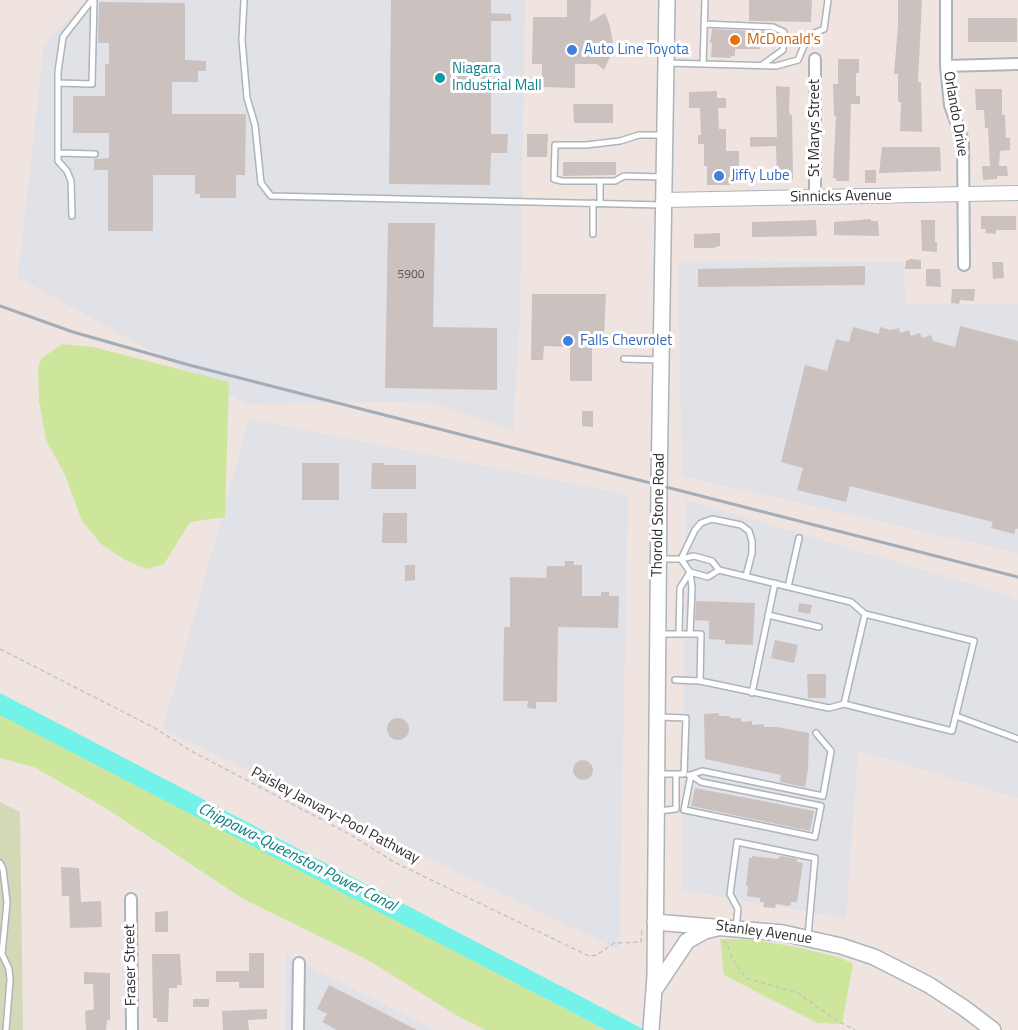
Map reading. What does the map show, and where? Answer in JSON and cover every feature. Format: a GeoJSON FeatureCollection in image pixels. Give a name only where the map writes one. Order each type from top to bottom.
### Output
{"type":"FeatureCollection","features":[{"type":"Feature","properties":{"kind":"main road","name":"Thorold Stone Road"},"geometry":{"type":"LineString","coordinates":[[651,1030],[655,988],[657,634],[667,0]]}},
{"type":"Feature","properties":{"kind":"main road","name":"Stanley Avenue"},"geometry":{"type":"LineString","coordinates":[[655,925],[726,932],[783,933],[874,957],[929,985],[993,1030]]}},
{"type":"Feature","properties":{"kind":"main road"},"geometry":{"type":"LineString","coordinates":[[655,988],[687,941],[705,931],[726,932]]}},
{"type":"Feature","properties":{"kind":"street","name":"Orlando Drive"},"geometry":{"type":"LineString","coordinates":[[946,0],[946,66],[951,105],[963,141],[964,265]]}},
{"type":"Feature","properties":{"kind":"street","name":"St Marys Street"},"geometry":{"type":"LineString","coordinates":[[815,59],[815,196]]}},
{"type":"Feature","properties":{"kind":"street"},"geometry":{"type":"LineString","coordinates":[[946,66],[1018,64]]}},
{"type":"Feature","properties":{"kind":"street","name":"Sinnicks Avenue"},"geometry":{"type":"LineString","coordinates":[[664,203],[815,196],[1018,193]]}},
{"type":"Feature","properties":{"kind":"street","name":"Fraser Street"},"geometry":{"type":"LineString","coordinates":[[130,899],[132,1030]]}},
{"type":"Feature","properties":{"kind":"street"},"geometry":{"type":"LineString","coordinates":[[299,963],[299,1030]]}},
{"type":"Feature","properties":{"kind":"lane"},"geometry":{"type":"LineString","coordinates":[[72,216],[71,182],[68,171],[58,161],[58,83],[63,37],[93,0]]}},
{"type":"Feature","properties":{"kind":"lane"},"geometry":{"type":"LineString","coordinates":[[58,83],[92,84],[93,0]]}},
{"type":"Feature","properties":{"kind":"lane"},"geometry":{"type":"LineString","coordinates":[[244,0],[242,40],[247,98],[255,125],[261,183],[271,196],[664,203]]}},
{"type":"Feature","properties":{"kind":"lane"},"geometry":{"type":"LineString","coordinates":[[703,64],[705,0]]}},
{"type":"Feature","properties":{"kind":"lane"},"geometry":{"type":"LineString","coordinates":[[666,63],[776,66],[798,60],[808,36],[824,30],[828,0]]}},
{"type":"Feature","properties":{"kind":"lane"},"geometry":{"type":"LineString","coordinates":[[704,24],[773,27],[784,32],[783,50],[761,66]]}},
{"type":"Feature","properties":{"kind":"lane"},"geometry":{"type":"LineString","coordinates":[[664,177],[624,176],[615,181],[554,179],[555,145],[586,145],[620,141],[639,135],[665,135]]}},
{"type":"Feature","properties":{"kind":"lane"},"geometry":{"type":"LineString","coordinates":[[58,153],[95,154]]}},
{"type":"Feature","properties":{"kind":"lane"},"geometry":{"type":"LineString","coordinates":[[593,234],[600,181]]}},
{"type":"Feature","properties":{"kind":"lane"},"geometry":{"type":"LineString","coordinates":[[624,359],[661,360]]}},
{"type":"Feature","properties":{"kind":"lane"},"geometry":{"type":"LineString","coordinates":[[681,559],[695,530],[701,523],[712,519],[741,525],[749,531],[752,541],[752,553],[746,576]]}},
{"type":"Feature","properties":{"kind":"lane"},"geometry":{"type":"LineString","coordinates":[[788,586],[799,538]]}},
{"type":"Feature","properties":{"kind":"lane"},"geometry":{"type":"LineString","coordinates":[[658,559],[681,559],[694,556],[712,561],[718,570],[851,602],[865,614],[974,641],[952,731],[844,704],[829,708],[700,681],[675,680]]}},
{"type":"Feature","properties":{"kind":"lane"},"geometry":{"type":"LineString","coordinates":[[681,559],[690,573],[692,588],[690,634]]}},
{"type":"Feature","properties":{"kind":"lane"},"geometry":{"type":"LineString","coordinates":[[690,573],[708,577],[718,570]]}},
{"type":"Feature","properties":{"kind":"lane"},"geometry":{"type":"LineString","coordinates":[[679,634],[680,588],[690,573]]}},
{"type":"Feature","properties":{"kind":"lane"},"geometry":{"type":"LineString","coordinates":[[752,693],[775,583]]}},
{"type":"Feature","properties":{"kind":"lane"},"geometry":{"type":"LineString","coordinates":[[844,704],[865,614]]}},
{"type":"Feature","properties":{"kind":"lane"},"geometry":{"type":"LineString","coordinates":[[768,615],[819,627]]}},
{"type":"Feature","properties":{"kind":"lane"},"geometry":{"type":"LineString","coordinates":[[657,634],[701,634],[700,681]]}},
{"type":"Feature","properties":{"kind":"lane"},"geometry":{"type":"LineString","coordinates":[[956,716],[1018,739]]}},
{"type":"Feature","properties":{"kind":"lane"},"geometry":{"type":"LineString","coordinates":[[657,717],[686,718],[684,774]]}},
{"type":"Feature","properties":{"kind":"lane"},"geometry":{"type":"LineString","coordinates":[[691,775],[702,771],[824,796],[831,751],[816,733]]}},
{"type":"Feature","properties":{"kind":"lane"},"geometry":{"type":"LineString","coordinates":[[656,774],[691,775],[701,782],[821,806],[815,837],[685,810],[656,811]]}},
{"type":"Feature","properties":{"kind":"lane"},"geometry":{"type":"LineString","coordinates":[[676,774],[676,809]]}},
{"type":"Feature","properties":{"kind":"lane"},"geometry":{"type":"LineString","coordinates":[[685,810],[691,775]]}},
{"type":"Feature","properties":{"kind":"lane"},"geometry":{"type":"LineString","coordinates":[[726,932],[738,909],[730,894],[737,842],[815,858],[808,938]]}},
{"type":"Feature","properties":{"kind":"lane"},"geometry":{"type":"LineString","coordinates":[[0,862],[7,902],[1,954],[9,969],[10,980],[6,1030]]}},
{"type":"Feature","properties":{"kind":"path","name":"Paisley Janvary-Pool Pathway"},"geometry":{"type":"LineString","coordinates":[[0,649],[153,727],[193,752],[351,835],[394,862],[589,956],[597,955],[614,944],[641,942],[641,928],[655,925]]}},
{"type":"Feature","properties":{"kind":"path"},"geometry":{"type":"LineString","coordinates":[[726,932],[726,942],[733,960],[746,978],[798,993],[836,1020],[855,1030]]}},
{"type":"Feature","properties":{"kind":"shaded area","name":"Niagara Industrial Mall"},"geometry":{"type":"Polygon","coordinates":[[[88,0],[525,0],[520,316],[513,430],[427,401],[246,404],[18,277],[44,44],[88,0]]]}},
{"type":"Feature","properties":{"kind":"shaded area"},"geometry":{"type":"Polygon","coordinates":[[[678,261],[903,262],[906,304],[1018,304],[1018,553],[682,476],[678,261]]]}},
{"type":"Feature","properties":{"kind":"shaded area"},"geometry":{"type":"Polygon","coordinates":[[[249,419],[628,495],[619,950],[163,729],[249,419]]]}},
{"type":"Feature","properties":{"kind":"shaded area"},"geometry":{"type":"Polygon","coordinates":[[[686,500],[1004,594],[1018,601],[1018,798],[858,750],[846,918],[682,890],[686,500]]]}},
{"type":"Feature","properties":{"kind":"shaded area"},"geometry":{"type":"Polygon","coordinates":[[[286,955],[435,1030],[285,1030],[286,955]]]}},
{"type":"Feature","properties":{"kind":"green space"},"geometry":{"type":"Polygon","coordinates":[[[62,344],[93,347],[229,382],[225,517],[190,522],[164,564],[147,569],[125,560],[101,544],[82,521],[65,475],[46,440],[39,401],[38,367],[42,358],[62,344]]]}},
{"type":"Feature","properties":{"kind":"green space"},"geometry":{"type":"Polygon","coordinates":[[[0,711],[605,1030],[485,1030],[456,1015],[368,960],[245,900],[107,809],[34,767],[0,758],[0,711]]]}},
{"type":"Feature","properties":{"kind":"green space"},"geometry":{"type":"Polygon","coordinates":[[[0,802],[20,812],[23,1030],[0,1030],[0,802]]]}},
{"type":"Feature","properties":{"kind":"green space"},"geometry":{"type":"Polygon","coordinates":[[[720,939],[748,939],[797,947],[841,958],[853,964],[842,1024],[817,1023],[724,975],[720,939]]]}},
{"type":"Feature","properties":{"kind":"water","name":"Chippawa-Queenston Power Canal"},"geometry":{"type":"Polygon","coordinates":[[[0,693],[645,1030],[606,1030],[0,715],[0,693]]]}},
{"type":"Feature","properties":{"kind":"building","name":"Niagara Industrial Mall"},"geometry":{"type":"Polygon","coordinates":[[[391,0],[491,0],[491,13],[511,14],[511,21],[491,21],[491,134],[508,134],[507,153],[491,153],[490,185],[389,184],[391,0]]]}},
{"type":"Feature","properties":{"kind":"building","name":"Auto Line Toyota"},"geometry":{"type":"Polygon","coordinates":[[[567,0],[591,0],[590,22],[605,13],[613,43],[610,57],[604,70],[597,64],[575,64],[575,88],[542,87],[542,64],[532,64],[533,17],[567,17],[567,0]]]}},
{"type":"Feature","properties":{"kind":"building"},"geometry":{"type":"Polygon","coordinates":[[[749,0],[812,0],[811,22],[749,21],[749,0]]]}},
{"type":"Feature","properties":{"kind":"building"},"geometry":{"type":"Polygon","coordinates":[[[898,0],[922,0],[918,82],[921,82],[922,132],[900,131],[901,102],[898,102],[898,74],[894,74],[898,0]]]}},
{"type":"Feature","properties":{"kind":"building"},"geometry":{"type":"Polygon","coordinates":[[[99,2],[185,3],[185,60],[206,61],[206,71],[198,71],[198,82],[172,82],[172,114],[246,114],[245,175],[236,175],[236,198],[200,198],[200,194],[195,194],[195,175],[153,175],[153,231],[108,231],[108,170],[94,170],[94,159],[109,158],[109,133],[73,133],[73,96],[105,96],[105,64],[109,64],[109,43],[98,43],[99,2]]]}},
{"type":"Feature","properties":{"kind":"building"},"geometry":{"type":"Polygon","coordinates":[[[968,18],[1017,18],[1017,42],[968,42],[968,18]]]}},
{"type":"Feature","properties":{"kind":"building","name":"McDonald's"},"geometry":{"type":"Polygon","coordinates":[[[712,29],[770,32],[770,37],[761,37],[760,49],[735,49],[735,56],[731,58],[711,57],[712,29]]]}},
{"type":"Feature","properties":{"kind":"building"},"geometry":{"type":"Polygon","coordinates":[[[838,59],[859,59],[859,73],[856,73],[856,96],[860,96],[860,104],[851,104],[849,181],[836,181],[836,178],[833,178],[836,116],[834,116],[833,84],[838,84],[838,59]]]}},
{"type":"Feature","properties":{"kind":"building"},"geometry":{"type":"Polygon","coordinates":[[[776,86],[790,87],[793,179],[788,179],[789,182],[777,182],[776,146],[750,147],[750,137],[777,137],[776,86]]]}},
{"type":"Feature","properties":{"kind":"building"},"geometry":{"type":"Polygon","coordinates":[[[975,89],[1002,89],[1002,115],[1005,115],[1006,138],[1010,138],[1010,150],[1000,151],[999,166],[1007,166],[1008,176],[983,180],[982,166],[990,166],[988,128],[985,128],[984,110],[976,110],[975,89]]]}},
{"type":"Feature","properties":{"kind":"building"},"geometry":{"type":"Polygon","coordinates":[[[717,91],[717,98],[726,98],[726,108],[718,108],[719,129],[726,129],[726,151],[739,151],[739,166],[730,166],[730,185],[707,185],[704,144],[698,144],[698,135],[701,135],[700,108],[689,108],[689,92],[717,91]]]}},
{"type":"Feature","properties":{"kind":"building"},"geometry":{"type":"Polygon","coordinates":[[[573,104],[613,104],[613,123],[574,123],[573,104]]]}},
{"type":"Feature","properties":{"kind":"building"},"geometry":{"type":"Polygon","coordinates":[[[527,134],[548,134],[547,157],[527,157],[527,134]]]}},
{"type":"Feature","properties":{"kind":"building"},"geometry":{"type":"Polygon","coordinates":[[[882,147],[940,147],[941,171],[879,173],[882,147]]]}},
{"type":"Feature","properties":{"kind":"building"},"geometry":{"type":"Polygon","coordinates":[[[563,162],[616,162],[616,175],[563,176],[563,162]]]}},
{"type":"Feature","properties":{"kind":"building"},"geometry":{"type":"Polygon","coordinates":[[[865,170],[876,170],[876,183],[865,183],[865,170]]]}},
{"type":"Feature","properties":{"kind":"building"},"geometry":{"type":"Polygon","coordinates":[[[981,216],[1016,216],[1016,230],[996,230],[996,234],[985,233],[986,229],[981,229],[981,216]]]}},
{"type":"Feature","properties":{"kind":"building"},"geometry":{"type":"Polygon","coordinates":[[[871,219],[871,221],[878,221],[879,236],[834,235],[834,222],[871,219]]]}},
{"type":"Feature","properties":{"kind":"building"},"geometry":{"type":"Polygon","coordinates":[[[816,220],[817,236],[752,237],[752,222],[816,220]]]}},
{"type":"Feature","properties":{"kind":"building"},"geometry":{"type":"Polygon","coordinates":[[[921,220],[935,220],[937,252],[922,251],[921,220]]]}},
{"type":"Feature","properties":{"kind":"building"},"geometry":{"type":"Polygon","coordinates":[[[388,223],[435,223],[433,327],[497,328],[497,390],[385,388],[388,223]]]}},
{"type":"Feature","properties":{"kind":"building"},"geometry":{"type":"Polygon","coordinates":[[[720,233],[720,246],[694,248],[694,234],[720,233]]]}},
{"type":"Feature","properties":{"kind":"building"},"geometry":{"type":"Polygon","coordinates":[[[921,260],[921,269],[905,269],[906,261],[921,260]]]}},
{"type":"Feature","properties":{"kind":"building"},"geometry":{"type":"Polygon","coordinates":[[[992,262],[1003,262],[1004,278],[993,279],[992,262]]]}},
{"type":"Feature","properties":{"kind":"building"},"geometry":{"type":"Polygon","coordinates":[[[865,266],[865,285],[698,287],[698,269],[865,266]]]}},
{"type":"Feature","properties":{"kind":"building"},"geometry":{"type":"Polygon","coordinates":[[[926,269],[940,269],[941,287],[926,286],[926,269]]]}},
{"type":"Feature","properties":{"kind":"building"},"geometry":{"type":"Polygon","coordinates":[[[952,289],[975,289],[974,301],[960,300],[959,304],[951,303],[952,289]]]}},
{"type":"Feature","properties":{"kind":"building","name":"Falls Chevrolet"},"geometry":{"type":"Polygon","coordinates":[[[532,294],[606,294],[604,336],[606,336],[606,347],[592,347],[592,381],[570,381],[570,347],[544,346],[543,360],[531,360],[532,294]]]}},
{"type":"Feature","properties":{"kind":"building"},"geometry":{"type":"Polygon","coordinates":[[[960,326],[1018,341],[1018,529],[1016,528],[1014,534],[991,528],[993,522],[850,486],[846,502],[797,490],[803,468],[781,462],[805,365],[827,371],[836,339],[849,342],[853,327],[879,334],[880,327],[890,330],[899,328],[900,333],[909,330],[911,336],[920,333],[922,338],[931,335],[933,341],[955,347],[960,326]]]}},
{"type":"Feature","properties":{"kind":"building"},"geometry":{"type":"Polygon","coordinates":[[[582,411],[593,411],[593,427],[582,426],[582,411]]]}},
{"type":"Feature","properties":{"kind":"building"},"geometry":{"type":"Polygon","coordinates":[[[302,463],[339,463],[339,500],[302,500],[302,463]]]}},
{"type":"Feature","properties":{"kind":"building"},"geometry":{"type":"Polygon","coordinates":[[[372,463],[416,465],[416,489],[371,489],[372,463]]]}},
{"type":"Feature","properties":{"kind":"building"},"geometry":{"type":"Polygon","coordinates":[[[383,513],[407,513],[407,543],[382,543],[383,513]]]}},
{"type":"Feature","properties":{"kind":"building"},"geometry":{"type":"Polygon","coordinates":[[[565,561],[574,561],[574,565],[582,565],[582,596],[601,596],[601,592],[609,592],[609,596],[619,596],[618,628],[558,627],[557,702],[536,702],[536,709],[527,708],[528,701],[503,701],[504,627],[510,627],[510,577],[546,578],[547,566],[565,566],[565,561]]]}},
{"type":"Feature","properties":{"kind":"building"},"geometry":{"type":"Polygon","coordinates":[[[405,565],[415,565],[415,580],[405,581],[405,565]]]}},
{"type":"Feature","properties":{"kind":"building"},"geometry":{"type":"Polygon","coordinates":[[[696,601],[755,603],[753,645],[725,644],[725,640],[709,639],[709,621],[695,620],[696,601]]]}},
{"type":"Feature","properties":{"kind":"building"},"geometry":{"type":"Polygon","coordinates":[[[799,603],[812,605],[810,614],[798,612],[799,603]]]}},
{"type":"Feature","properties":{"kind":"building"},"geometry":{"type":"Polygon","coordinates":[[[775,640],[798,645],[794,663],[771,658],[775,640]]]}},
{"type":"Feature","properties":{"kind":"building"},"geometry":{"type":"Polygon","coordinates":[[[807,674],[826,674],[826,698],[808,698],[807,674]]]}},
{"type":"Feature","properties":{"kind":"building"},"geometry":{"type":"Polygon","coordinates":[[[719,713],[719,716],[741,718],[741,722],[752,721],[752,725],[764,724],[764,727],[809,733],[805,787],[780,782],[781,775],[705,759],[704,714],[719,713]]]}},
{"type":"Feature","properties":{"kind":"building"},"geometry":{"type":"Polygon","coordinates":[[[398,718],[406,721],[409,729],[406,737],[398,740],[390,737],[387,729],[390,721],[398,718]]]}},
{"type":"Feature","properties":{"kind":"building"},"geometry":{"type":"Polygon","coordinates":[[[583,760],[590,763],[593,770],[590,777],[583,780],[576,777],[573,770],[576,763],[583,760]]]}},
{"type":"Feature","properties":{"kind":"building"},"geometry":{"type":"Polygon","coordinates":[[[695,788],[814,811],[810,831],[691,806],[695,788]]]}},
{"type":"Feature","properties":{"kind":"building"},"geometry":{"type":"Polygon","coordinates":[[[752,856],[778,859],[780,856],[797,859],[797,862],[803,863],[797,902],[791,902],[790,906],[776,904],[775,908],[763,907],[764,902],[760,902],[760,898],[747,896],[749,858],[752,856]]]}},
{"type":"Feature","properties":{"kind":"building"},"geometry":{"type":"Polygon","coordinates":[[[61,867],[79,868],[81,902],[101,901],[102,927],[70,928],[69,896],[62,896],[61,867]]]}},
{"type":"Feature","properties":{"kind":"building"},"geometry":{"type":"Polygon","coordinates":[[[168,911],[168,932],[155,932],[155,912],[168,911]]]}},
{"type":"Feature","properties":{"kind":"building"},"geometry":{"type":"Polygon","coordinates":[[[249,953],[264,953],[264,988],[239,988],[239,982],[216,982],[216,971],[249,971],[249,953]]]}},
{"type":"Feature","properties":{"kind":"building"},"geometry":{"type":"Polygon","coordinates":[[[152,954],[180,954],[182,985],[169,988],[168,1022],[157,1022],[157,1018],[153,1018],[152,954]]]}},
{"type":"Feature","properties":{"kind":"building"},"geometry":{"type":"Polygon","coordinates":[[[84,972],[110,973],[110,1020],[107,1020],[106,1030],[86,1030],[85,1011],[94,1009],[93,984],[84,984],[84,972]]]}},
{"type":"Feature","properties":{"kind":"building"},"geometry":{"type":"Polygon","coordinates":[[[329,985],[417,1030],[337,1030],[322,1022],[327,1014],[317,1009],[329,985]]]}},
{"type":"Feature","properties":{"kind":"building"},"geometry":{"type":"Polygon","coordinates":[[[193,999],[209,999],[209,1007],[193,1007],[193,999]]]}},
{"type":"Feature","properties":{"kind":"building"},"geometry":{"type":"Polygon","coordinates":[[[267,1009],[267,1019],[248,1020],[249,1030],[223,1030],[222,1011],[267,1009]]]}},
{"type":"Feature","properties":{"kind":"railway"},"geometry":{"type":"LineString","coordinates":[[0,306],[73,332],[189,365],[1018,577]]}},
{"type":"Feature","properties":{"kind":"place","name":"McDonald's"},"geometry":{"type":"Point","coordinates":[735,40]}},
{"type":"Feature","properties":{"kind":"place","name":"Auto Line Toyota"},"geometry":{"type":"Point","coordinates":[572,50]}},
{"type":"Feature","properties":{"kind":"place","name":"Niagara Industrial Mall"},"geometry":{"type":"Point","coordinates":[440,78]}},
{"type":"Feature","properties":{"kind":"place","name":"Jiffy Lube"},"geometry":{"type":"Point","coordinates":[719,176]}},
{"type":"Feature","properties":{"kind":"place","name":"Falls Chevrolet"},"geometry":{"type":"Point","coordinates":[568,341]}}]}
